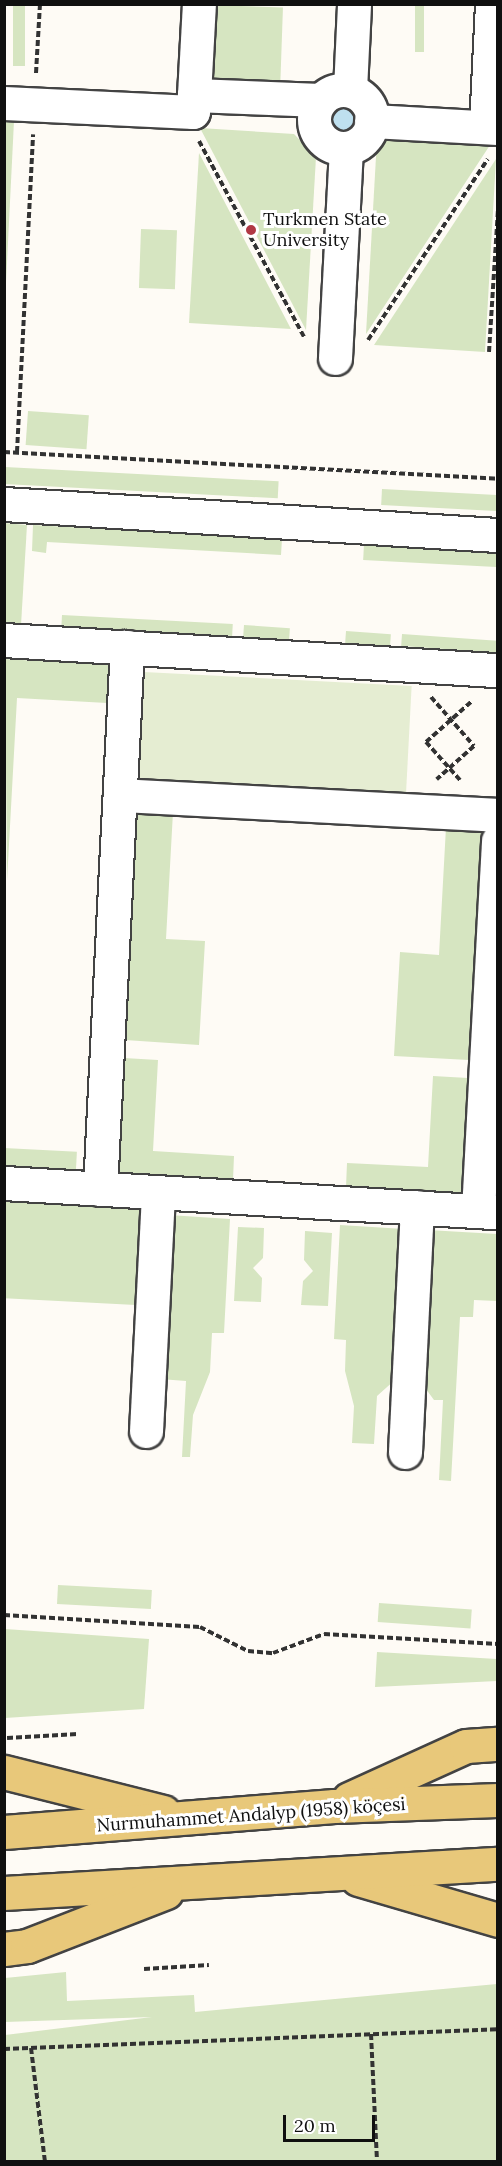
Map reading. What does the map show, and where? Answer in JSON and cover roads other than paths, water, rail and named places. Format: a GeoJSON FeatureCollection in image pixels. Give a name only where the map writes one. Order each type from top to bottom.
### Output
{"type":"FeatureCollection","features":[{"type":"Feature","properties":{"kind":"main road"},"geometry":{"type":"LineString","coordinates":[[334,1806],[466,1746],[498,1744]]}},
{"type":"Feature","properties":{"kind":"main road"},"geometry":{"type":"LineString","coordinates":[[4,1772],[188,1819]]}},
{"type":"Feature","properties":{"kind":"main road","name":"Nurmuhammet Andalyp (1958) köçesi"},"geometry":{"type":"LineString","coordinates":[[4,1832],[334,1806],[498,1800]]}},
{"type":"Feature","properties":{"kind":"main road"},"geometry":{"type":"LineString","coordinates":[[4,1893],[498,1864]]}},
{"type":"Feature","properties":{"kind":"main road"},"geometry":{"type":"LineString","coordinates":[[336,1872],[498,1920]]}},
{"type":"Feature","properties":{"kind":"main road"},"geometry":{"type":"LineString","coordinates":[[4,1949],[27,1946],[197,1880]]}},
{"type":"Feature","properties":{"kind":"street"},"geometry":{"type":"LineString","coordinates":[[194,104],[199,4]]}},
{"type":"Feature","properties":{"kind":"street"},"geometry":{"type":"LineString","coordinates":[[4,103],[194,104],[335,95],[371,107],[371,121],[366,138],[345,149],[324,142],[313,122],[335,95],[354,4]]}},
{"type":"Feature","properties":{"kind":"street"},"geometry":{"type":"LineString","coordinates":[[371,121],[492,136],[492,4]]}},
{"type":"Feature","properties":{"kind":"street"},"geometry":{"type":"LineString","coordinates":[[336,348],[345,149]]}},
{"type":"Feature","properties":{"kind":"street"},"geometry":{"type":"LineString","coordinates":[[4,504],[498,535]]}},
{"type":"Feature","properties":{"kind":"street"},"geometry":{"type":"LineString","coordinates":[[4,640],[498,670]]}},
{"type":"Feature","properties":{"kind":"street"},"geometry":{"type":"LineString","coordinates":[[100,1189],[127,647]]}},
{"type":"Feature","properties":{"kind":"street"},"geometry":{"type":"LineString","coordinates":[[120,795],[498,815]]}},
{"type":"Feature","properties":{"kind":"street"},"geometry":{"type":"LineString","coordinates":[[4,1183],[488,1211],[498,841]]}},
{"type":"Feature","properties":{"kind":"street"},"geometry":{"type":"LineString","coordinates":[[146,1431],[158,1192]]}},
{"type":"Feature","properties":{"kind":"street"},"geometry":{"type":"LineString","coordinates":[[405,1452],[417,1208]]}},
{"type":"Feature","properties":{"kind":"water"},"geometry":{"type":"Polygon","coordinates":[[[343,102],[355,107],[360,119],[355,131],[343,136],[331,131],[326,119],[331,107],[343,102]]]}},
{"type":"Feature","properties":{"kind":"place","name":"Turkmen State University"},"geometry":{"type":"Point","coordinates":[251,230]}}]}
